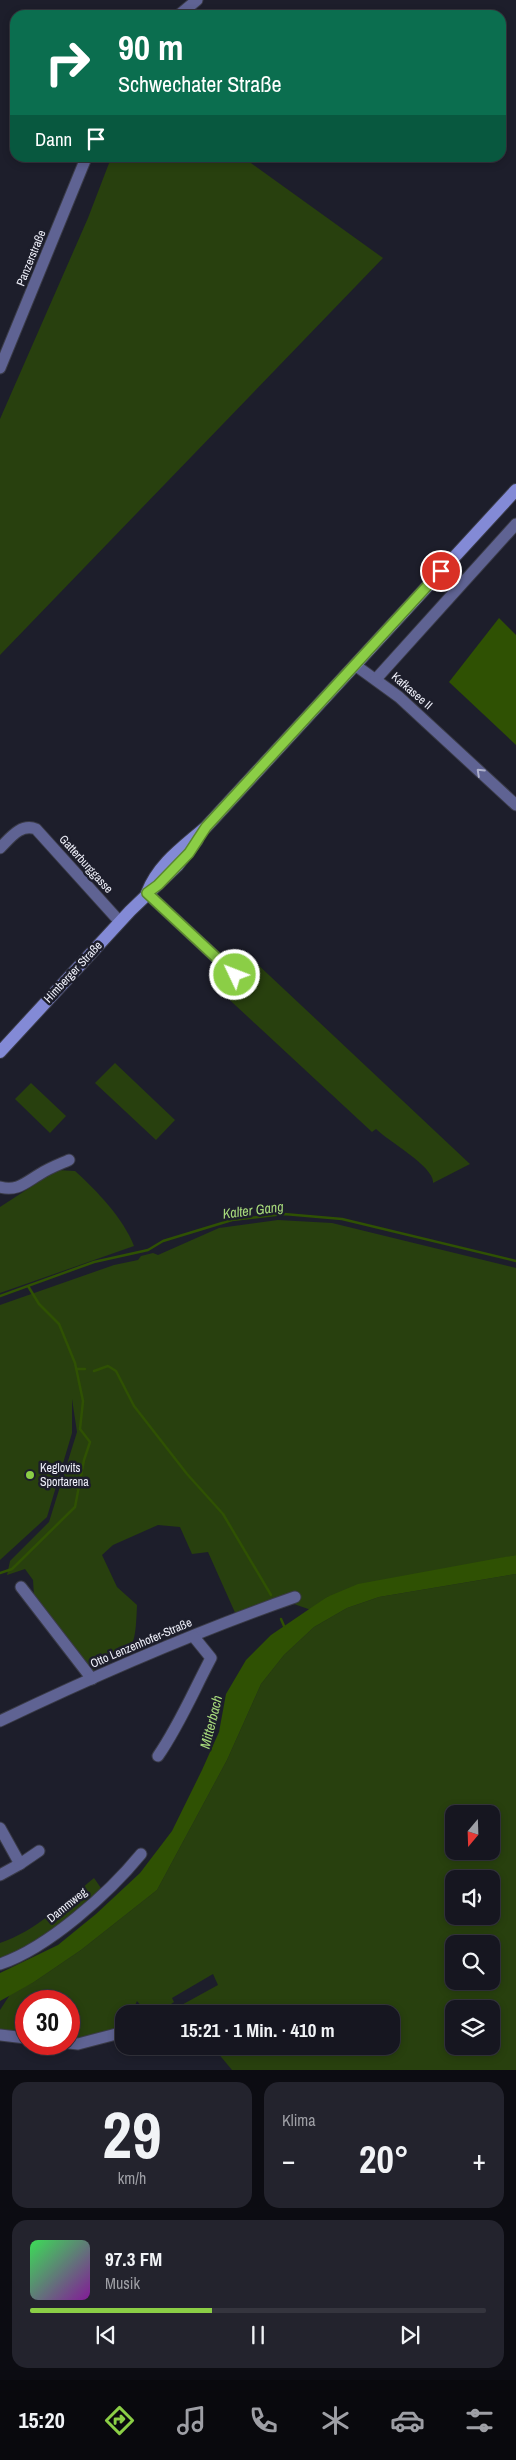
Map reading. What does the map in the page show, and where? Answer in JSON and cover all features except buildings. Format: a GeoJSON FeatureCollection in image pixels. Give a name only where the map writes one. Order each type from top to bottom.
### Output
{"type":"FeatureCollection","features":[{"type":"Feature","properties":{"kind":"main road","name":"Himberger Straße"},"geometry":{"type":"LineString","coordinates":[[0,1052],[147,893],[164,863],[206,827],[516,490]]}},
{"type":"Feature","properties":{"kind":"street"},"geometry":{"type":"LineString","coordinates":[[185,10],[197,0]]}},
{"type":"Feature","properties":{"kind":"street","name":"Panzerstraße"},"geometry":{"type":"LineString","coordinates":[[0,368],[84,162]]}},
{"type":"Feature","properties":{"kind":"street","name":"Kafkasee II"},"geometry":{"type":"LineString","coordinates":[[516,524],[376,679],[399,696],[516,805]]}},
{"type":"Feature","properties":{"kind":"street"},"geometry":{"type":"LineString","coordinates":[[355,665],[376,679]]}},
{"type":"Feature","properties":{"kind":"street","name":"Gatterburggasse"},"geometry":{"type":"LineString","coordinates":[[0,848],[22,828],[30,827],[36,829],[120,922]]}},
{"type":"Feature","properties":{"kind":"street"},"geometry":{"type":"LineString","coordinates":[[147,893],[235,975]]}},
{"type":"Feature","properties":{"kind":"street"},"geometry":{"type":"LineString","coordinates":[[0,1187],[8,1189],[18,1188],[41,1173],[69,1160]]}},
{"type":"Feature","properties":{"kind":"street"},"geometry":{"type":"LineString","coordinates":[[21,1587],[92,1678]]}},
{"type":"Feature","properties":{"kind":"street","name":"Otto Lenzenhofer-Straße"},"geometry":{"type":"LineString","coordinates":[[0,1721],[92,1678],[295,1597]]}},
{"type":"Feature","properties":{"kind":"street"},"geometry":{"type":"LineString","coordinates":[[158,1756],[179,1725],[211,1658],[194,1637]]}},
{"type":"Feature","properties":{"kind":"street"},"geometry":{"type":"LineString","coordinates":[[0,1828],[20,1864]]}},
{"type":"Feature","properties":{"kind":"street"},"geometry":{"type":"LineString","coordinates":[[0,1875],[39,1851]]}},
{"type":"Feature","properties":{"kind":"street","name":"Dammweg"},"geometry":{"type":"LineString","coordinates":[[0,1964],[13,1960],[41,1943],[72,1919],[119,1880],[141,1854]]}},
{"type":"Feature","properties":{"kind":"street"},"geometry":{"type":"LineString","coordinates":[[0,2034],[15,2036]]}},
{"type":"Feature","properties":{"kind":"street"},"geometry":{"type":"LineString","coordinates":[[80,2043],[115,2034]]}},
{"type":"Feature","properties":{"kind":"shaded area"},"geometry":{"type":"Polygon","coordinates":[[[109,162],[250,162],[383,258],[0,655],[0,419],[88,218],[109,162]]]}},
{"type":"Feature","properties":{"kind":"shaded area"},"geometry":{"type":"Polygon","coordinates":[[[499,618],[516,635],[516,745],[449,682],[499,618]]]}},
{"type":"Feature","properties":{"kind":"shaded area"},"geometry":{"type":"Polygon","coordinates":[[[252,959],[470,1164],[433,1183],[432,1177],[419,1162],[376,1129],[372,1132],[220,991],[252,959]]]}},
{"type":"Feature","properties":{"kind":"shaded area"},"geometry":{"type":"Polygon","coordinates":[[[115,1063],[175,1120],[156,1140],[95,1083],[115,1063]]]}},
{"type":"Feature","properties":{"kind":"shaded area"},"geometry":{"type":"Polygon","coordinates":[[[31,1083],[66,1116],[50,1133],[15,1099],[31,1083]]]}},
{"type":"Feature","properties":{"kind":"shaded area"},"geometry":{"type":"Polygon","coordinates":[[[57,1170],[75,1171],[92,1187],[116,1215],[134,1246],[0,1293],[0,1207],[57,1170]]]}},
{"type":"Feature","properties":{"kind":"shaded area"},"geometry":{"type":"Polygon","coordinates":[[[278,1220],[332,1223],[516,1268],[516,1555],[327,1597],[311,1610],[294,1604],[286,1596],[237,1617],[208,1552],[192,1554],[180,1527],[158,1525],[113,1545],[102,1555],[117,1587],[137,1605],[135,1634],[129,1649],[115,1659],[90,1672],[34,1596],[33,1580],[25,1569],[7,1575],[10,1561],[49,1522],[77,1432],[72,1399],[72,1433],[47,1517],[0,1560],[0,1305],[114,1265],[138,1260],[141,1256],[153,1253],[158,1255],[219,1228],[278,1220]]]}},
{"type":"Feature","properties":{"kind":"shaded area"},"geometry":{"type":"Polygon","coordinates":[[[516,1555],[516,1574],[379,1597],[347,1608],[314,1627],[284,1655],[261,1684],[227,1760],[157,1890],[81,1950],[34,1982],[20,1990],[15,1990],[15,1993],[0,2001],[0,1973],[58,1945],[96,1914],[140,1873],[172,1831],[219,1732],[226,1694],[246,1660],[271,1635],[327,1597],[358,1584],[516,1555]]]}},
{"type":"Feature","properties":{"kind":"shaded area"},"geometry":{"type":"Polygon","coordinates":[[[516,1574],[516,2070],[232,2070],[220,2055],[400,2055],[400,2005],[182,2005],[218,1985],[213,1974],[172,1998],[174,2002],[170,2005],[140,2005],[137,2001],[135,2005],[115,2005],[115,2030],[80,2038],[80,1990],[17,1990],[34,1982],[81,1950],[157,1890],[227,1760],[261,1684],[284,1655],[314,1627],[347,1608],[379,1597],[516,1574]]]}},
{"type":"Feature","properties":{"kind":"shaded area"},"geometry":{"type":"Polygon","coordinates":[[[94,1878],[103,1891],[49,1934],[0,1962],[0,1943],[13,1938],[38,1923],[94,1878]]]}},
{"type":"Feature","properties":{"kind":"shaded area"},"geometry":{"type":"Polygon","coordinates":[[[15,1991],[15,2032],[0,2029],[0,2010],[11,1993],[15,1991]]]}},
{"type":"Feature","properties":{"kind":"waterway","name":"Kalter Gang"},"geometry":{"type":"LineString","coordinates":[[0,1296],[94,1262],[148,1250],[163,1241],[232,1220],[284,1214],[342,1219],[516,1261]]}},
{"type":"Feature","properties":{"kind":"waterway"},"geometry":{"type":"LineString","coordinates":[[0,1573],[12,1569],[75,1507],[84,1460],[90,1442],[80,1429],[83,1401],[75,1363],[59,1324],[39,1304],[28,1286]]}},
{"type":"Feature","properties":{"kind":"waterway"},"geometry":{"type":"LineString","coordinates":[[94,1371],[108,1366],[116,1371],[134,1406],[187,1474],[223,1514],[271,1595]]}},
{"type":"Feature","properties":{"kind":"waterway"},"geometry":{"type":"LineString","coordinates":[[76,1369],[85,1369]]}},
{"type":"Feature","properties":{"kind":"waterway"},"geometry":{"type":"LineString","coordinates":[[281,1619],[284,1626]]}},
{"type":"Feature","properties":{"kind":"place","name":"Keglovits Sportarena"},"geometry":{"type":"Point","coordinates":[30,1475]}},
{"type":"Feature","properties":{"kind":"route"},"geometry":{"type":"LineString","coordinates":[[235,975],[147,893],[158,885],[189,853],[206,827],[441,571]]}},
{"type":"Feature","properties":{"kind":"water label","name":"Mitterbach"},"geometry":{"type":"Point","coordinates":[211,1722]}}]}
